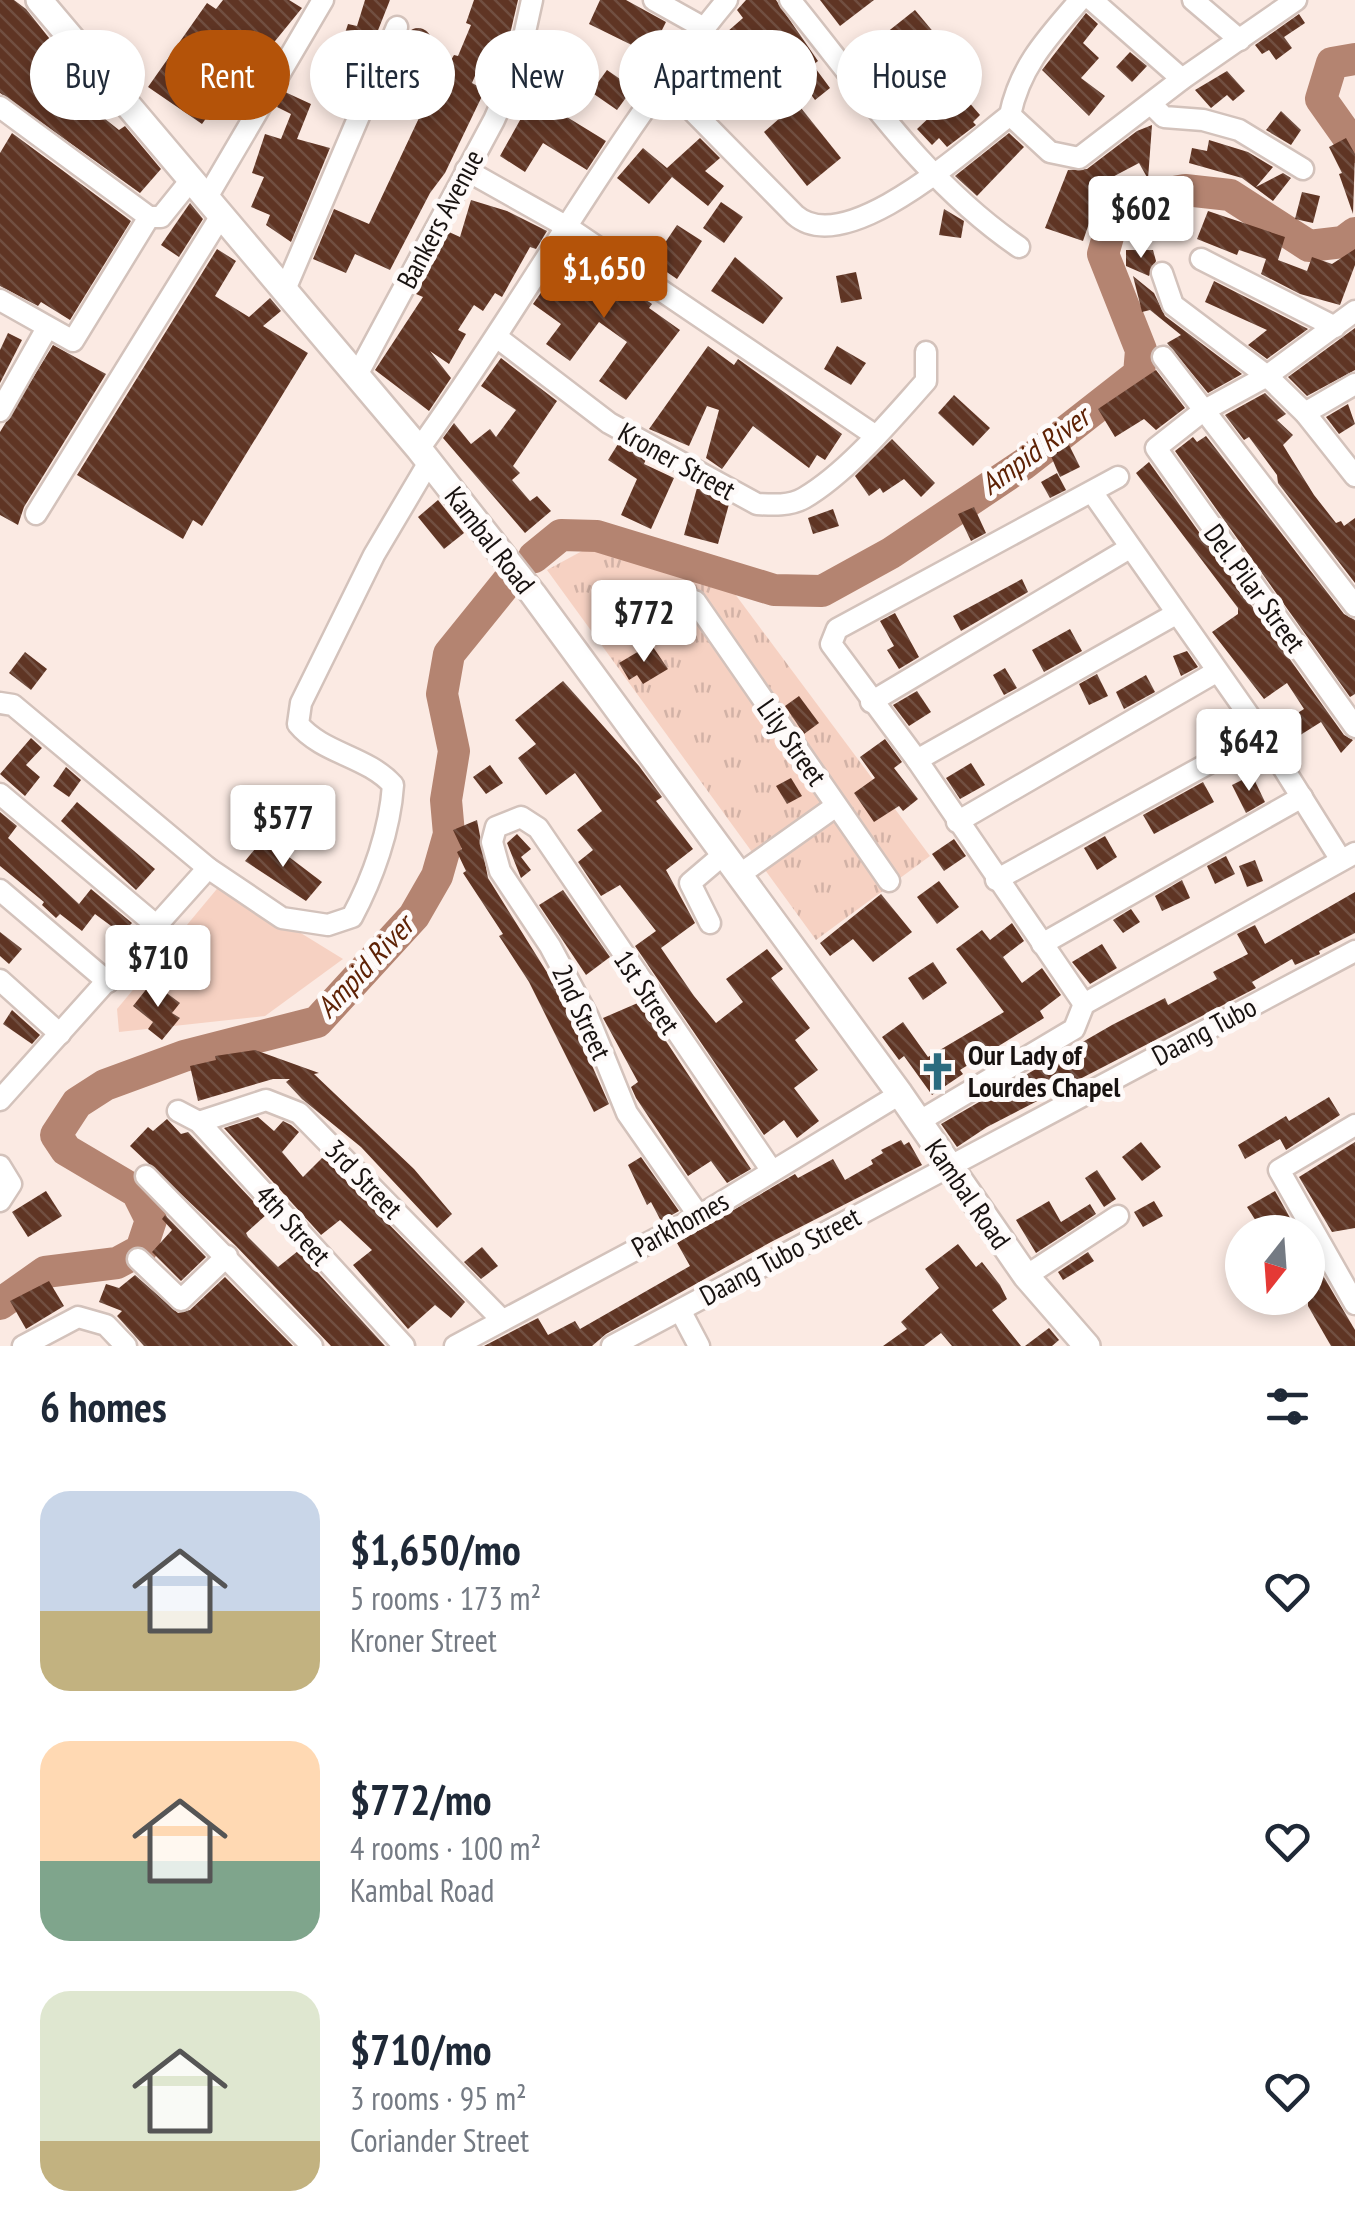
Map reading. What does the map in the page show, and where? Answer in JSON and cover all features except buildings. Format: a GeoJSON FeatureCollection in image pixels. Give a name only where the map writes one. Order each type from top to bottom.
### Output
{"type":"FeatureCollection","features":[{"type":"Feature","properties":{"kind":"main road","name":"Kambal Road"},"geometry":{"type":"LineString","coordinates":[[48,4],[284,292],[424,455],[900,1094],[947,1168],[1026,1276],[1087,1346]]}},
{"type":"Feature","properties":{"kind":"street"},"geometry":{"type":"LineString","coordinates":[[36,514],[206,198],[323,0]]}},
{"type":"Feature","properties":{"kind":"street","name":"Bankers Avenue"},"geometry":{"type":"LineString","coordinates":[[356,377],[517,68],[532,0]]}},
{"type":"Feature","properties":{"kind":"street"},"geometry":{"type":"LineString","coordinates":[[654,0],[704,28],[728,0]]}},
{"type":"Feature","properties":{"kind":"street"},"geometry":{"type":"LineString","coordinates":[[790,0],[932,174],[971,214],[1019,247]]}},
{"type":"Feature","properties":{"kind":"street"},"geometry":{"type":"LineString","coordinates":[[702,120],[806,225],[826,228],[859,219],[932,174],[1010,114],[1016,83],[1030,58],[1080,0]]}},
{"type":"Feature","properties":{"kind":"street"},"geometry":{"type":"LineString","coordinates":[[1092,0],[1182,78]]}},
{"type":"Feature","properties":{"kind":"street"},"geometry":{"type":"LineString","coordinates":[[1193,0],[1240,40]]}},
{"type":"Feature","properties":{"kind":"street"},"geometry":{"type":"LineString","coordinates":[[1010,114],[1050,152],[1078,158],[1182,78],[1296,0]]}},
{"type":"Feature","properties":{"kind":"street"},"geometry":{"type":"LineString","coordinates":[[284,292],[396,27]]}},
{"type":"Feature","properties":{"kind":"street"},"geometry":{"type":"LineString","coordinates":[[1151,104],[1164,117],[1203,120],[1238,130],[1303,169]]}},
{"type":"Feature","properties":{"kind":"street"},"geometry":{"type":"LineString","coordinates":[[0,107],[149,216],[161,217],[206,198]]}},
{"type":"Feature","properties":{"kind":"street"},"geometry":{"type":"LineString","coordinates":[[0,702],[14,705],[208,868],[282,918],[328,926],[352,917],[392,807],[393,785],[381,771],[309,737],[298,724],[301,704],[440,420],[641,120]]}},
{"type":"Feature","properties":{"kind":"street"},"geometry":{"type":"LineString","coordinates":[[466,170],[569,228],[876,436]]}},
{"type":"Feature","properties":{"kind":"street"},"geometry":{"type":"LineString","coordinates":[[0,300],[47,328],[75,339],[149,216]]}},
{"type":"Feature","properties":{"kind":"street"},"geometry":{"type":"LineString","coordinates":[[1202,259],[1335,327]]}},
{"type":"Feature","properties":{"kind":"street"},"geometry":{"type":"LineString","coordinates":[[1162,273],[1173,305],[1267,376],[1352,468]]}},
{"type":"Feature","properties":{"kind":"street"},"geometry":{"type":"LineString","coordinates":[[1203,411],[1267,376],[1355,311]]}},
{"type":"Feature","properties":{"kind":"street"},"geometry":{"type":"LineString","coordinates":[[0,412],[47,328]]}},
{"type":"Feature","properties":{"kind":"street","name":"Kroner Street"},"geometry":{"type":"LineString","coordinates":[[498,338],[609,423],[757,504],[784,505],[804,498],[876,436],[926,381],[926,352]]}},
{"type":"Feature","properties":{"kind":"street"},"geometry":{"type":"LineString","coordinates":[[1163,357],[1355,606]]}},
{"type":"Feature","properties":{"kind":"street"},"geometry":{"type":"LineString","coordinates":[[1305,413],[1355,384]]}},
{"type":"Feature","properties":{"kind":"street","name":"Del. Pilar Street"},"geometry":{"type":"LineString","coordinates":[[1203,411],[1156,449],[1355,728]]}},
{"type":"Feature","properties":{"kind":"street"},"geometry":{"type":"LineString","coordinates":[[1084,1004],[917,760],[831,644],[837,629],[1118,477]]}},
{"type":"Feature","properties":{"kind":"street"},"geometry":{"type":"LineString","coordinates":[[918,1122],[1074,1029],[1084,1004],[1348,856],[1174,615],[1092,492]]}},
{"type":"Feature","properties":{"kind":"street"},"geometry":{"type":"LineString","coordinates":[[871,702],[1128,549]]}},
{"type":"Feature","properties":{"kind":"street","name":"Lily Street"},"geometry":{"type":"LineString","coordinates":[[695,602],[889,881]]}},
{"type":"Feature","properties":{"kind":"street"},"geometry":{"type":"LineString","coordinates":[[917,760],[1174,615]]}},
{"type":"Feature","properties":{"kind":"street"},"geometry":{"type":"LineString","coordinates":[[957,822],[1216,672]]}},
{"type":"Feature","properties":{"kind":"street"},"geometry":{"type":"LineString","coordinates":[[996,880],[1262,734]]}},
{"type":"Feature","properties":{"kind":"street"},"geometry":{"type":"LineString","coordinates":[[0,794],[157,926]]}},
{"type":"Feature","properties":{"kind":"street"},"geometry":{"type":"LineString","coordinates":[[1042,944],[1302,797]]}},
{"type":"Feature","properties":{"kind":"street"},"geometry":{"type":"LineString","coordinates":[[710,922],[690,883],[732,865],[836,806]]}},
{"type":"Feature","properties":{"kind":"street","name":"1st Street"},"geometry":{"type":"LineString","coordinates":[[521,817],[538,828],[772,1171]]}},
{"type":"Feature","properties":{"kind":"street","name":"2nd Street"},"geometry":{"type":"LineString","coordinates":[[521,817],[496,828],[492,842],[500,871],[550,946],[588,1018],[627,1112],[699,1216]]}},
{"type":"Feature","properties":{"kind":"street"},"geometry":{"type":"LineString","coordinates":[[4,1087],[60,1034],[208,868]]}},
{"type":"Feature","properties":{"kind":"street"},"geometry":{"type":"LineString","coordinates":[[0,890],[108,982]]}},
{"type":"Feature","properties":{"kind":"street","name":"Daang Tubo"},"geometry":{"type":"LineString","coordinates":[[947,1168],[1355,951]]}},
{"type":"Feature","properties":{"kind":"street"},"geometry":{"type":"LineString","coordinates":[[0,980],[60,1034]]}},
{"type":"Feature","properties":{"kind":"street","name":"Parkhomes"},"geometry":{"type":"LineString","coordinates":[[455,1346],[699,1216],[900,1094]]}},
{"type":"Feature","properties":{"kind":"street","name":"3rd Street"},"geometry":{"type":"LineString","coordinates":[[200,1122],[266,1100],[300,1114],[502,1320]]}},
{"type":"Feature","properties":{"kind":"street","name":"4th Street"},"geometry":{"type":"LineString","coordinates":[[178,1111],[200,1122],[404,1346]]}},
{"type":"Feature","properties":{"kind":"street"},"geometry":{"type":"LineString","coordinates":[[1355,1125],[1279,1170],[1355,1304]]}},
{"type":"Feature","properties":{"kind":"street"},"geometry":{"type":"LineString","coordinates":[[0,1166],[11,1184],[0,1201]]}},
{"type":"Feature","properties":{"kind":"street","name":"Daang Tubo Street"},"geometry":{"type":"LineString","coordinates":[[612,1346],[947,1168]]}},
{"type":"Feature","properties":{"kind":"street"},"geometry":{"type":"LineString","coordinates":[[146,1176],[312,1346]]}},
{"type":"Feature","properties":{"kind":"street"},"geometry":{"type":"LineString","coordinates":[[1026,1276],[1118,1216]]}},
{"type":"Feature","properties":{"kind":"street"},"geometry":{"type":"LineString","coordinates":[[138,1259],[181,1300],[227,1256]]}},
{"type":"Feature","properties":{"kind":"street"},"geometry":{"type":"LineString","coordinates":[[680,1310],[696,1345]]}},
{"type":"Feature","properties":{"kind":"street"},"geometry":{"type":"LineString","coordinates":[[22,1346],[78,1317],[95,1319],[126,1346]]}},
{"type":"Feature","properties":{"kind":"green space"},"geometry":{"type":"Polygon","coordinates":[[[595,544],[732,590],[930,856],[816,940],[547,570],[595,544]]]}},
{"type":"Feature","properties":{"kind":"green space"},"geometry":{"type":"Polygon","coordinates":[[[221,884],[343,959],[265,1016],[119,1032],[117,1009],[221,884]]]}},
{"type":"Feature","properties":{"kind":"waterway","name":"Ampid River"},"geometry":{"type":"LineString","coordinates":[[1355,59],[1332,63],[1321,99],[1355,147]]}},
{"type":"Feature","properties":{"kind":"waterway","name":"Ampid River"},"geometry":{"type":"LineString","coordinates":[[534,557],[561,535],[597,536],[774,590],[822,591],[891,553],[1024,464],[1139,374],[1141,350],[1103,254],[1112,223],[1140,198],[1185,190],[1230,195],[1309,246],[1343,242],[1355,233]]}},
{"type":"Feature","properties":{"kind":"waterway","name":"Ampid River"},"geometry":{"type":"LineString","coordinates":[[0,1304],[45,1272],[117,1263],[141,1250],[151,1220],[137,1192],[66,1150],[56,1135],[77,1103],[105,1085],[184,1056],[317,1022],[414,916],[437,876],[449,834],[446,800],[454,751],[442,694],[449,654],[512,576]]}},
{"type":"Feature","properties":{"kind":"place","name":"Our Lady of Lourdes Chapel"},"geometry":{"type":"Point","coordinates":[938,1071]}}]}
